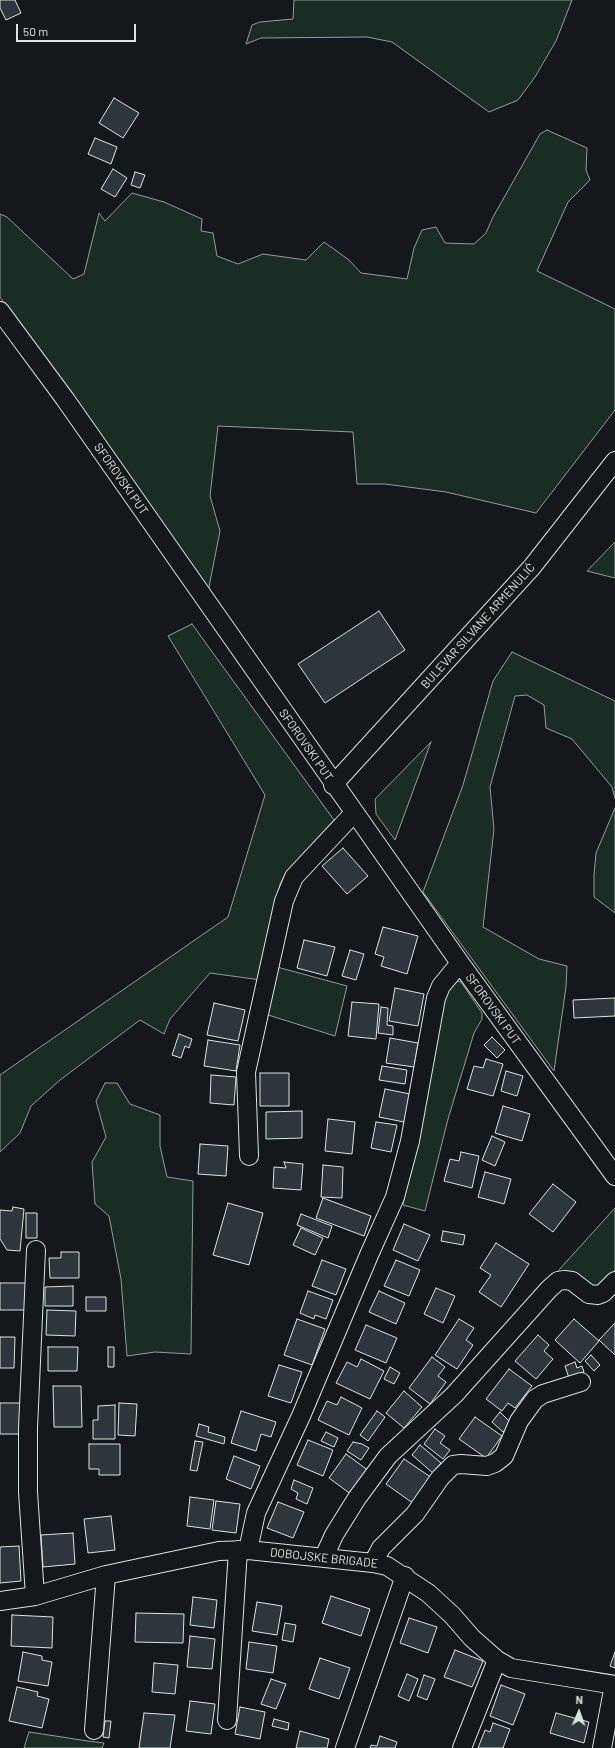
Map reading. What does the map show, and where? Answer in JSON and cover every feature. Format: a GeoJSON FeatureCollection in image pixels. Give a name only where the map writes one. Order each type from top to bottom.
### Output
{"type":"FeatureCollection","features":[{"type":"Feature","properties":{"kind":"street","name":"SFOROVSKI PUT"},"geometry":{"type":"LineString","coordinates":[[0,311],[65,399],[333,785],[615,1176]]}},
{"type":"Feature","properties":{"kind":"street","name":"BULEVAR SILVANE ARMENULIĆ"},"geometry":{"type":"LineString","coordinates":[[333,785],[532,567],[615,461]]}},
{"type":"Feature","properties":{"kind":"street"},"geometry":{"type":"LineString","coordinates":[[249,1156],[246,1072],[284,901],[294,877],[354,813]]}},
{"type":"Feature","properties":{"kind":"street"},"geometry":{"type":"LineString","coordinates":[[227,1720],[243,1550],[256,1513],[301,1416],[395,1197],[410,1141],[436,998],[441,986],[460,963]]}},
{"type":"Feature","properties":{"kind":"street"},"geometry":{"type":"LineString","coordinates":[[35,1596],[30,1545],[28,1428],[36,1250]]}},
{"type":"Feature","properties":{"kind":"street"},"geometry":{"type":"LineString","coordinates":[[324,1557],[334,1535],[357,1498],[388,1456],[454,1395],[549,1289],[558,1282],[564,1280],[572,1281],[589,1294],[598,1295],[604,1293],[615,1281]]}},
{"type":"Feature","properties":{"kind":"street"},"geometry":{"type":"LineString","coordinates":[[374,1563],[381,1548],[415,1514],[440,1478],[453,1465],[460,1464],[487,1466],[495,1463],[504,1456],[519,1422],[535,1399],[543,1394],[582,1382]]}},
{"type":"Feature","properties":{"kind":"street","name":"DOBOJSKE BRIGADE"},"geometry":{"type":"LineString","coordinates":[[0,1601],[35,1596],[106,1575],[201,1554],[243,1550],[374,1563],[387,1566],[428,1593],[452,1615],[472,1638],[497,1660],[511,1668],[615,1685]]}},
{"type":"Feature","properties":{"kind":"street"},"geometry":{"type":"LineString","coordinates":[[94,1730],[106,1575]]}},
{"type":"Feature","properties":{"kind":"street"},"geometry":{"type":"LineString","coordinates":[[345,1748],[404,1576]]}},
{"type":"Feature","properties":{"kind":"street"},"geometry":{"type":"LineString","coordinates":[[462,1748],[497,1660]]}},
{"type":"Feature","properties":{"kind":"street"},"geometry":{"type":"LineString","coordinates":[[602,1748],[615,1685]]}},
{"type":"Feature","properties":{"kind":"green space"},"geometry":{"type":"Polygon","coordinates":[[[294,0],[572,0],[556,41],[535,77],[518,100],[489,112],[392,42],[367,37],[261,38],[246,44],[252,25],[260,22],[293,19],[294,0]]]}},
{"type":"Feature","properties":{"kind":"green space"},"geometry":{"type":"Polygon","coordinates":[[[547,130],[587,148],[586,170],[590,180],[568,202],[537,271],[615,309],[615,410],[536,513],[446,492],[385,484],[357,484],[353,432],[218,426],[210,496],[220,531],[208,592],[0,297],[0,214],[7,217],[73,279],[84,274],[99,213],[105,221],[132,193],[164,202],[202,219],[201,231],[213,233],[217,256],[238,264],[263,254],[306,260],[324,242],[349,260],[361,273],[407,279],[414,248],[422,230],[436,227],[445,243],[474,244],[486,233],[493,217],[540,134],[547,130]]]}},
{"type":"Feature","properties":{"kind":"green space"},"geometry":{"type":"Polygon","coordinates":[[[615,542],[615,578],[587,571],[615,542]]]}},
{"type":"Feature","properties":{"kind":"green space"},"geometry":{"type":"Polygon","coordinates":[[[192,624],[334,820],[287,871],[280,884],[261,980],[210,973],[170,1019],[164,1034],[140,1020],[60,1080],[31,1106],[20,1133],[0,1152],[0,1075],[228,917],[265,795],[168,636],[192,624]]]}},
{"type":"Feature","properties":{"kind":"green space"},"geometry":{"type":"Polygon","coordinates":[[[512,652],[615,701],[615,799],[612,787],[572,739],[546,728],[544,705],[527,695],[515,696],[490,787],[494,829],[483,927],[539,959],[567,966],[566,987],[554,1071],[423,892],[463,785],[493,681],[512,652]]]}},
{"type":"Feature","properties":{"kind":"green space"},"geometry":{"type":"Polygon","coordinates":[[[431,742],[395,840],[376,814],[375,799],[431,742]]]}},
{"type":"Feature","properties":{"kind":"green space"},"geometry":{"type":"Polygon","coordinates":[[[615,808],[615,913],[594,897],[594,875],[596,853],[615,808]]]}},
{"type":"Feature","properties":{"kind":"green space"},"geometry":{"type":"Polygon","coordinates":[[[277,967],[347,986],[335,1036],[265,1014],[277,967]]]}},
{"type":"Feature","properties":{"kind":"green space"},"geometry":{"type":"Polygon","coordinates":[[[457,981],[461,982],[482,1013],[482,1019],[474,1033],[448,1119],[425,1211],[403,1205],[443,992],[457,981]]]}},
{"type":"Feature","properties":{"kind":"green space"},"geometry":{"type":"Polygon","coordinates":[[[105,1083],[117,1083],[130,1104],[160,1115],[160,1146],[167,1177],[193,1181],[191,1354],[155,1352],[127,1356],[121,1279],[109,1216],[95,1204],[92,1162],[106,1137],[96,1101],[105,1083]]]}},
{"type":"Feature","properties":{"kind":"green space"},"geometry":{"type":"Polygon","coordinates":[[[615,1208],[615,1270],[597,1288],[557,1272],[615,1208]]]}},
{"type":"Feature","properties":{"kind":"green space"},"geometry":{"type":"Polygon","coordinates":[[[29,1732],[104,1743],[102,1748],[24,1748],[29,1732]]]}},
{"type":"Feature","properties":{"kind":"building"},"geometry":{"type":"Polygon","coordinates":[[[0,0],[15,0],[21,13],[6,20],[0,8],[0,0]]]}},
{"type":"Feature","properties":{"kind":"building"},"geometry":{"type":"Polygon","coordinates":[[[114,98],[139,113],[123,138],[99,123],[114,98]]]}},
{"type":"Feature","properties":{"kind":"building"},"geometry":{"type":"Polygon","coordinates":[[[95,138],[117,147],[111,164],[88,154],[95,138]]]}},
{"type":"Feature","properties":{"kind":"building"},"geometry":{"type":"Polygon","coordinates":[[[113,169],[127,178],[115,197],[101,189],[113,169]]]}},
{"type":"Feature","properties":{"kind":"building"},"geometry":{"type":"Polygon","coordinates":[[[135,172],[145,175],[140,188],[131,185],[135,172]]]}},
{"type":"Feature","properties":{"kind":"building"},"geometry":{"type":"Polygon","coordinates":[[[379,611],[405,650],[325,703],[298,664],[379,611]]]}},
{"type":"Feature","properties":{"kind":"building"},"geometry":{"type":"Polygon","coordinates":[[[343,848],[368,876],[347,894],[322,866],[343,848]]]}},
{"type":"Feature","properties":{"kind":"building"},"geometry":{"type":"Polygon","coordinates":[[[383,927],[418,936],[407,974],[381,966],[384,957],[375,954],[383,927]]]}},
{"type":"Feature","properties":{"kind":"building"},"geometry":{"type":"Polygon","coordinates":[[[304,940],[335,947],[327,976],[297,968],[304,940]]]}},
{"type":"Feature","properties":{"kind":"building"},"geometry":{"type":"Polygon","coordinates":[[[350,950],[364,954],[356,980],[342,976],[350,950]]]}},
{"type":"Feature","properties":{"kind":"building"},"geometry":{"type":"Polygon","coordinates":[[[395,988],[424,994],[418,1026],[389,1021],[395,988]]]}},
{"type":"Feature","properties":{"kind":"building"},"geometry":{"type":"Polygon","coordinates":[[[615,998],[615,1016],[574,1018],[573,1000],[615,998]]]}},
{"type":"Feature","properties":{"kind":"building"},"geometry":{"type":"Polygon","coordinates":[[[352,1002],[379,1004],[376,1039],[348,1036],[352,1002]]]}},
{"type":"Feature","properties":{"kind":"building"},"geometry":{"type":"Polygon","coordinates":[[[214,1003],[245,1010],[238,1041],[207,1035],[214,1003]]]}},
{"type":"Feature","properties":{"kind":"building"},"geometry":{"type":"Polygon","coordinates":[[[381,1007],[388,1008],[387,1025],[393,1026],[393,1035],[378,1033],[381,1007]]]}},
{"type":"Feature","properties":{"kind":"building"},"geometry":{"type":"Polygon","coordinates":[[[179,1034],[192,1039],[189,1048],[185,1046],[181,1058],[172,1055],[179,1034]]]}},
{"type":"Feature","properties":{"kind":"building"},"geometry":{"type":"Polygon","coordinates":[[[492,1037],[505,1050],[497,1058],[484,1045],[492,1037]]]}},
{"type":"Feature","properties":{"kind":"building"},"geometry":{"type":"Polygon","coordinates":[[[390,1038],[418,1043],[414,1067],[386,1063],[390,1038]]]}},
{"type":"Feature","properties":{"kind":"building"},"geometry":{"type":"Polygon","coordinates":[[[208,1040],[240,1045],[236,1071],[204,1066],[208,1040]]]}},
{"type":"Feature","properties":{"kind":"building"},"geometry":{"type":"Polygon","coordinates":[[[486,1059],[503,1064],[493,1096],[467,1089],[474,1066],[483,1068],[486,1059]]]}},
{"type":"Feature","properties":{"kind":"building"},"geometry":{"type":"Polygon","coordinates":[[[382,1066],[407,1070],[405,1084],[379,1080],[382,1066]]]}},
{"type":"Feature","properties":{"kind":"building"},"geometry":{"type":"Polygon","coordinates":[[[506,1071],[523,1076],[517,1096],[501,1091],[506,1071]]]}},
{"type":"Feature","properties":{"kind":"building"},"geometry":{"type":"Polygon","coordinates":[[[260,1073],[289,1073],[289,1106],[260,1106],[260,1073]]]}},
{"type":"Feature","properties":{"kind":"building"},"geometry":{"type":"Polygon","coordinates":[[[211,1075],[236,1077],[234,1105],[210,1103],[211,1075]]]}},
{"type":"Feature","properties":{"kind":"building"},"geometry":{"type":"Polygon","coordinates":[[[385,1089],[410,1094],[404,1122],[379,1117],[385,1089]]]}},
{"type":"Feature","properties":{"kind":"building"},"geometry":{"type":"Polygon","coordinates":[[[503,1106],[530,1114],[522,1141],[495,1133],[503,1106]]]}},
{"type":"Feature","properties":{"kind":"building"},"geometry":{"type":"Polygon","coordinates":[[[302,1111],[302,1138],[266,1139],[266,1112],[302,1111]]]}},
{"type":"Feature","properties":{"kind":"building"},"geometry":{"type":"Polygon","coordinates":[[[328,1119],[355,1122],[352,1154],[325,1151],[328,1119]]]}},
{"type":"Feature","properties":{"kind":"building"},"geometry":{"type":"Polygon","coordinates":[[[376,1122],[397,1125],[391,1152],[371,1148],[376,1122]]]}},
{"type":"Feature","properties":{"kind":"building"},"geometry":{"type":"Polygon","coordinates":[[[492,1136],[505,1142],[495,1166],[482,1160],[492,1136]]]}},
{"type":"Feature","properties":{"kind":"building"},"geometry":{"type":"Polygon","coordinates":[[[200,1144],[228,1146],[226,1176],[198,1174],[200,1144]]]}},
{"type":"Feature","properties":{"kind":"building"},"geometry":{"type":"Polygon","coordinates":[[[461,1152],[479,1156],[472,1188],[444,1181],[450,1159],[459,1161],[461,1152]]]}},
{"type":"Feature","properties":{"kind":"building"},"geometry":{"type":"Polygon","coordinates":[[[284,1162],[303,1164],[301,1190],[273,1188],[274,1167],[286,1168],[284,1162]]]}},
{"type":"Feature","properties":{"kind":"building"},"geometry":{"type":"Polygon","coordinates":[[[323,1165],[343,1167],[342,1198],[321,1197],[323,1165]]]}},
{"type":"Feature","properties":{"kind":"building"},"geometry":{"type":"Polygon","coordinates":[[[485,1172],[511,1179],[504,1204],[478,1197],[485,1172]]]}},
{"type":"Feature","properties":{"kind":"building"},"geometry":{"type":"Polygon","coordinates":[[[553,1184],[576,1202],[553,1232],[529,1214],[553,1184]]]}},
{"type":"Feature","properties":{"kind":"building"},"geometry":{"type":"Polygon","coordinates":[[[323,1198],[371,1216],[364,1236],[316,1218],[323,1198]]]}},
{"type":"Feature","properties":{"kind":"building"},"geometry":{"type":"Polygon","coordinates":[[[228,1203],[263,1213],[249,1265],[213,1255],[228,1203]]]}},
{"type":"Feature","properties":{"kind":"building"},"geometry":{"type":"Polygon","coordinates":[[[13,1207],[24,1209],[20,1251],[7,1250],[0,1239],[0,1210],[12,1211],[13,1207]]]}},
{"type":"Feature","properties":{"kind":"building"},"geometry":{"type":"Polygon","coordinates":[[[26,1213],[37,1213],[37,1238],[26,1238],[26,1213]]]}},
{"type":"Feature","properties":{"kind":"building"},"geometry":{"type":"Polygon","coordinates":[[[301,1214],[332,1226],[328,1238],[297,1225],[301,1214]]]}},
{"type":"Feature","properties":{"kind":"building"},"geometry":{"type":"Polygon","coordinates":[[[404,1224],[430,1235],[418,1261],[393,1250],[404,1224]]]}},
{"type":"Feature","properties":{"kind":"building"},"geometry":{"type":"Polygon","coordinates":[[[301,1228],[323,1238],[315,1255],[293,1245],[301,1228]]]}},
{"type":"Feature","properties":{"kind":"building"},"geometry":{"type":"Polygon","coordinates":[[[443,1231],[465,1235],[463,1245],[441,1241],[443,1231]]]}},
{"type":"Feature","properties":{"kind":"building"},"geometry":{"type":"Polygon","coordinates":[[[496,1243],[529,1264],[501,1307],[479,1292],[491,1275],[480,1268],[496,1243]]]}},
{"type":"Feature","properties":{"kind":"building"},"geometry":{"type":"Polygon","coordinates":[[[61,1252],[79,1252],[79,1278],[50,1278],[49,1258],[61,1258],[61,1252]]]}},
{"type":"Feature","properties":{"kind":"building"},"geometry":{"type":"Polygon","coordinates":[[[322,1260],[346,1269],[336,1295],[312,1286],[322,1260]]]}},
{"type":"Feature","properties":{"kind":"building"},"geometry":{"type":"Polygon","coordinates":[[[396,1260],[420,1270],[409,1296],[384,1286],[396,1260]]]}},
{"type":"Feature","properties":{"kind":"building"},"geometry":{"type":"Polygon","coordinates":[[[0,1283],[28,1283],[27,1310],[0,1310],[0,1283]]]}},
{"type":"Feature","properties":{"kind":"building"},"geometry":{"type":"Polygon","coordinates":[[[73,1286],[73,1306],[45,1306],[45,1287],[73,1286]]]}},
{"type":"Feature","properties":{"kind":"building"},"geometry":{"type":"Polygon","coordinates":[[[436,1288],[455,1296],[443,1323],[424,1314],[436,1288]]]}},
{"type":"Feature","properties":{"kind":"building"},"geometry":{"type":"Polygon","coordinates":[[[308,1291],[333,1300],[326,1319],[315,1315],[314,1319],[300,1313],[308,1291]]]}},
{"type":"Feature","properties":{"kind":"building"},"geometry":{"type":"Polygon","coordinates":[[[379,1291],[405,1303],[396,1324],[369,1312],[379,1291]]]}},
{"type":"Feature","properties":{"kind":"building"},"geometry":{"type":"Polygon","coordinates":[[[86,1297],[106,1297],[106,1311],[86,1311],[86,1297]]]}},
{"type":"Feature","properties":{"kind":"building"},"geometry":{"type":"Polygon","coordinates":[[[47,1310],[76,1311],[75,1336],[46,1335],[47,1310]]]}},
{"type":"Feature","properties":{"kind":"building"},"geometry":{"type":"Polygon","coordinates":[[[297,1319],[325,1329],[312,1365],[284,1355],[297,1319]]]}},
{"type":"Feature","properties":{"kind":"building"},"geometry":{"type":"Polygon","coordinates":[[[459,1319],[474,1328],[466,1340],[473,1345],[457,1369],[435,1355],[459,1319]]]}},
{"type":"Feature","properties":{"kind":"building"},"geometry":{"type":"Polygon","coordinates":[[[574,1319],[599,1341],[580,1363],[555,1340],[574,1319]]]}},
{"type":"Feature","properties":{"kind":"building"},"geometry":{"type":"Polygon","coordinates":[[[615,1323],[615,1355],[599,1340],[615,1323]]]}},
{"type":"Feature","properties":{"kind":"building"},"geometry":{"type":"Polygon","coordinates":[[[366,1325],[397,1338],[386,1363],[355,1350],[366,1325]]]}},
{"type":"Feature","properties":{"kind":"building"},"geometry":{"type":"Polygon","coordinates":[[[538,1335],[549,1345],[544,1351],[553,1359],[536,1379],[515,1361],[538,1335]]]}},
{"type":"Feature","properties":{"kind":"building"},"geometry":{"type":"Polygon","coordinates":[[[0,1337],[15,1337],[14,1368],[0,1368],[0,1337]]]}},
{"type":"Feature","properties":{"kind":"building"},"geometry":{"type":"Polygon","coordinates":[[[48,1347],[78,1347],[77,1371],[48,1371],[48,1347]]]}},
{"type":"Feature","properties":{"kind":"building"},"geometry":{"type":"Polygon","coordinates":[[[108,1347],[114,1347],[114,1367],[108,1367],[108,1347]]]}},
{"type":"Feature","properties":{"kind":"building"},"geometry":{"type":"Polygon","coordinates":[[[591,1355],[600,1365],[594,1371],[585,1361],[591,1355]]]}},
{"type":"Feature","properties":{"kind":"building"},"geometry":{"type":"Polygon","coordinates":[[[432,1357],[445,1367],[438,1376],[446,1382],[430,1404],[409,1388],[432,1357]]]}},
{"type":"Feature","properties":{"kind":"building"},"geometry":{"type":"Polygon","coordinates":[[[361,1359],[384,1371],[370,1399],[336,1383],[347,1362],[357,1367],[361,1359]]]}},
{"type":"Feature","properties":{"kind":"building"},"geometry":{"type":"Polygon","coordinates":[[[575,1362],[577,1368],[582,1366],[584,1372],[569,1378],[565,1366],[575,1362]]]}},
{"type":"Feature","properties":{"kind":"building"},"geometry":{"type":"Polygon","coordinates":[[[279,1365],[302,1372],[291,1403],[268,1396],[279,1365]]]}},
{"type":"Feature","properties":{"kind":"building"},"geometry":{"type":"Polygon","coordinates":[[[390,1367],[400,1373],[394,1384],[384,1379],[390,1367]]]}},
{"type":"Feature","properties":{"kind":"building"},"geometry":{"type":"Polygon","coordinates":[[[509,1369],[532,1386],[515,1408],[508,1403],[502,1411],[486,1399],[509,1369]]]}},
{"type":"Feature","properties":{"kind":"building"},"geometry":{"type":"Polygon","coordinates":[[[53,1386],[81,1386],[82,1427],[54,1427],[53,1386]]]}},
{"type":"Feature","properties":{"kind":"building"},"geometry":{"type":"Polygon","coordinates":[[[404,1391],[422,1407],[404,1428],[386,1413],[404,1391]]]}},
{"type":"Feature","properties":{"kind":"building"},"geometry":{"type":"Polygon","coordinates":[[[341,1397],[362,1408],[349,1435],[318,1420],[327,1401],[337,1405],[341,1397]]]}},
{"type":"Feature","properties":{"kind":"building"},"geometry":{"type":"Polygon","coordinates":[[[0,1403],[21,1403],[21,1434],[0,1434],[0,1403]]]}},
{"type":"Feature","properties":{"kind":"building"},"geometry":{"type":"Polygon","coordinates":[[[119,1403],[137,1404],[135,1436],[118,1435],[119,1403]]]}},
{"type":"Feature","properties":{"kind":"building"},"geometry":{"type":"Polygon","coordinates":[[[115,1405],[115,1439],[93,1439],[93,1420],[98,1420],[98,1406],[115,1405]]]}},
{"type":"Feature","properties":{"kind":"building"},"geometry":{"type":"Polygon","coordinates":[[[241,1411],[276,1422],[271,1437],[261,1434],[256,1451],[231,1443],[241,1411]]]}},
{"type":"Feature","properties":{"kind":"building"},"geometry":{"type":"Polygon","coordinates":[[[377,1411],[385,1417],[368,1441],[360,1435],[377,1411]]]}},
{"type":"Feature","properties":{"kind":"building"},"geometry":{"type":"Polygon","coordinates":[[[500,1412],[511,1423],[503,1432],[492,1422],[500,1412]]]}},
{"type":"Feature","properties":{"kind":"building"},"geometry":{"type":"Polygon","coordinates":[[[475,1417],[502,1436],[486,1458],[459,1439],[475,1417]]]}},
{"type":"Feature","properties":{"kind":"building"},"geometry":{"type":"Polygon","coordinates":[[[199,1424],[209,1427],[208,1432],[225,1437],[224,1444],[196,1436],[199,1424]]]}},
{"type":"Feature","properties":{"kind":"building"},"geometry":{"type":"Polygon","coordinates":[[[435,1429],[445,1436],[440,1443],[450,1450],[443,1459],[424,1444],[435,1429]]]}},
{"type":"Feature","properties":{"kind":"building"},"geometry":{"type":"Polygon","coordinates":[[[326,1432],[338,1438],[334,1447],[321,1441],[326,1432]]]}},
{"type":"Feature","properties":{"kind":"building"},"geometry":{"type":"Polygon","coordinates":[[[308,1440],[333,1450],[323,1476],[297,1465],[308,1440]]]}},
{"type":"Feature","properties":{"kind":"building"},"geometry":{"type":"Polygon","coordinates":[[[195,1441],[203,1442],[197,1471],[190,1470],[195,1441]]]}},
{"type":"Feature","properties":{"kind":"building"},"geometry":{"type":"Polygon","coordinates":[[[353,1442],[362,1444],[369,1448],[361,1460],[347,1451],[353,1442]]]}},
{"type":"Feature","properties":{"kind":"building"},"geometry":{"type":"Polygon","coordinates":[[[89,1444],[120,1444],[120,1475],[99,1475],[99,1469],[89,1469],[89,1444]]]}},
{"type":"Feature","properties":{"kind":"building"},"geometry":{"type":"Polygon","coordinates":[[[420,1445],[441,1463],[433,1473],[412,1455],[420,1445]]]}},
{"type":"Feature","properties":{"kind":"building"},"geometry":{"type":"Polygon","coordinates":[[[346,1454],[369,1471],[352,1495],[329,1478],[346,1454]]]}},
{"type":"Feature","properties":{"kind":"building"},"geometry":{"type":"Polygon","coordinates":[[[234,1456],[260,1466],[251,1489],[226,1479],[234,1456]]]}},
{"type":"Feature","properties":{"kind":"building"},"geometry":{"type":"Polygon","coordinates":[[[404,1459],[432,1478],[414,1504],[386,1484],[404,1459]]]}},
{"type":"Feature","properties":{"kind":"building"},"geometry":{"type":"Polygon","coordinates":[[[294,1480],[313,1488],[307,1504],[296,1499],[298,1493],[291,1489],[294,1480]]]}},
{"type":"Feature","properties":{"kind":"building"},"geometry":{"type":"Polygon","coordinates":[[[190,1497],[214,1500],[210,1529],[187,1526],[190,1497]]]}},
{"type":"Feature","properties":{"kind":"building"},"geometry":{"type":"Polygon","coordinates":[[[216,1501],[240,1504],[236,1533],[212,1530],[216,1501]]]}},
{"type":"Feature","properties":{"kind":"building"},"geometry":{"type":"Polygon","coordinates":[[[278,1502],[304,1512],[293,1538],[267,1528],[278,1502]]]}},
{"type":"Feature","properties":{"kind":"building"},"geometry":{"type":"Polygon","coordinates":[[[111,1516],[115,1550],[88,1553],[84,1519],[111,1516]]]}},
{"type":"Feature","properties":{"kind":"building"},"geometry":{"type":"Polygon","coordinates":[[[73,1533],[75,1564],[43,1567],[41,1535],[73,1533]]]}},
{"type":"Feature","properties":{"kind":"building"},"geometry":{"type":"Polygon","coordinates":[[[19,1546],[21,1581],[0,1583],[0,1547],[19,1546]]]}},
{"type":"Feature","properties":{"kind":"building"},"geometry":{"type":"Polygon","coordinates":[[[331,1596],[370,1609],[361,1636],[322,1623],[331,1596]]]}},
{"type":"Feature","properties":{"kind":"building"},"geometry":{"type":"Polygon","coordinates":[[[193,1597],[217,1600],[214,1628],[190,1625],[193,1597]]]}},
{"type":"Feature","properties":{"kind":"building"},"geometry":{"type":"Polygon","coordinates":[[[257,1602],[282,1606],[277,1635],[252,1631],[257,1602]]]}},
{"type":"Feature","properties":{"kind":"building"},"geometry":{"type":"Polygon","coordinates":[[[136,1613],[184,1614],[183,1643],[135,1642],[136,1613]]]}},
{"type":"Feature","properties":{"kind":"building"},"geometry":{"type":"Polygon","coordinates":[[[12,1615],[53,1617],[52,1648],[11,1646],[12,1615]]]}},
{"type":"Feature","properties":{"kind":"building"},"geometry":{"type":"Polygon","coordinates":[[[409,1618],[437,1627],[428,1653],[400,1643],[409,1618]]]}},
{"type":"Feature","properties":{"kind":"building"},"geometry":{"type":"Polygon","coordinates":[[[285,1623],[296,1625],[293,1642],[282,1640],[285,1623]]]}},
{"type":"Feature","properties":{"kind":"building"},"geometry":{"type":"Polygon","coordinates":[[[190,1636],[215,1639],[212,1669],[187,1667],[190,1636]]]}},
{"type":"Feature","properties":{"kind":"building"},"geometry":{"type":"Polygon","coordinates":[[[249,1642],[277,1646],[273,1673],[246,1669],[249,1642]]]}},
{"type":"Feature","properties":{"kind":"building"},"geometry":{"type":"Polygon","coordinates":[[[455,1650],[483,1661],[472,1687],[444,1677],[455,1650]]]}},
{"type":"Feature","properties":{"kind":"building"},"geometry":{"type":"Polygon","coordinates":[[[23,1652],[42,1656],[42,1660],[52,1662],[48,1686],[18,1681],[23,1652]]]}},
{"type":"Feature","properties":{"kind":"building"},"geometry":{"type":"Polygon","coordinates":[[[615,1652],[615,1668],[610,1666],[615,1652]]]}},
{"type":"Feature","properties":{"kind":"building"},"geometry":{"type":"Polygon","coordinates":[[[320,1658],[350,1668],[339,1699],[309,1689],[320,1658]]]}},
{"type":"Feature","properties":{"kind":"building"},"geometry":{"type":"Polygon","coordinates":[[[154,1663],[178,1665],[175,1694],[152,1692],[154,1663]]]}},
{"type":"Feature","properties":{"kind":"building"},"geometry":{"type":"Polygon","coordinates":[[[407,1674],[418,1679],[409,1701],[398,1696],[407,1674]]]}},
{"type":"Feature","properties":{"kind":"building"},"geometry":{"type":"Polygon","coordinates":[[[424,1675],[435,1679],[427,1700],[417,1696],[424,1675]]]}},
{"type":"Feature","properties":{"kind":"building"},"geometry":{"type":"Polygon","coordinates":[[[271,1679],[286,1684],[276,1709],[261,1704],[271,1679]]]}},
{"type":"Feature","properties":{"kind":"building"},"geometry":{"type":"Polygon","coordinates":[[[501,1685],[525,1694],[513,1725],[490,1716],[501,1685]]]}},
{"type":"Feature","properties":{"kind":"building"},"geometry":{"type":"Polygon","coordinates":[[[17,1687],[38,1692],[37,1696],[49,1699],[42,1728],[9,1721],[17,1687]]]}},
{"type":"Feature","properties":{"kind":"building"},"geometry":{"type":"Polygon","coordinates":[[[190,1701],[215,1704],[211,1734],[186,1731],[190,1701]]]}},
{"type":"Feature","properties":{"kind":"building"},"geometry":{"type":"Polygon","coordinates":[[[240,1707],[265,1712],[260,1739],[235,1734],[240,1707]]]}},
{"type":"Feature","properties":{"kind":"building"},"geometry":{"type":"Polygon","coordinates":[[[144,1713],[175,1715],[170,1748],[139,1748],[144,1713]]]}},
{"type":"Feature","properties":{"kind":"building"},"geometry":{"type":"Polygon","coordinates":[[[556,1713],[589,1722],[584,1743],[550,1733],[556,1713]]]}},
{"type":"Feature","properties":{"kind":"building"},"geometry":{"type":"Polygon","coordinates":[[[274,1719],[289,1723],[288,1730],[272,1726],[274,1719]]]}},
{"type":"Feature","properties":{"kind":"building"},"geometry":{"type":"Polygon","coordinates":[[[105,1721],[111,1721],[109,1738],[103,1737],[105,1721]]]}},
{"type":"Feature","properties":{"kind":"building"},"geometry":{"type":"Polygon","coordinates":[[[493,1723],[510,1729],[503,1748],[478,1748],[485,1730],[490,1732],[493,1723]]]}},
{"type":"Feature","properties":{"kind":"building"},"geometry":{"type":"Polygon","coordinates":[[[300,1731],[329,1739],[327,1748],[296,1748],[300,1731]]]}},
{"type":"Feature","properties":{"kind":"building"},"geometry":{"type":"Polygon","coordinates":[[[380,1736],[397,1742],[395,1748],[370,1748],[371,1745],[377,1746],[380,1736]]]}}]}
